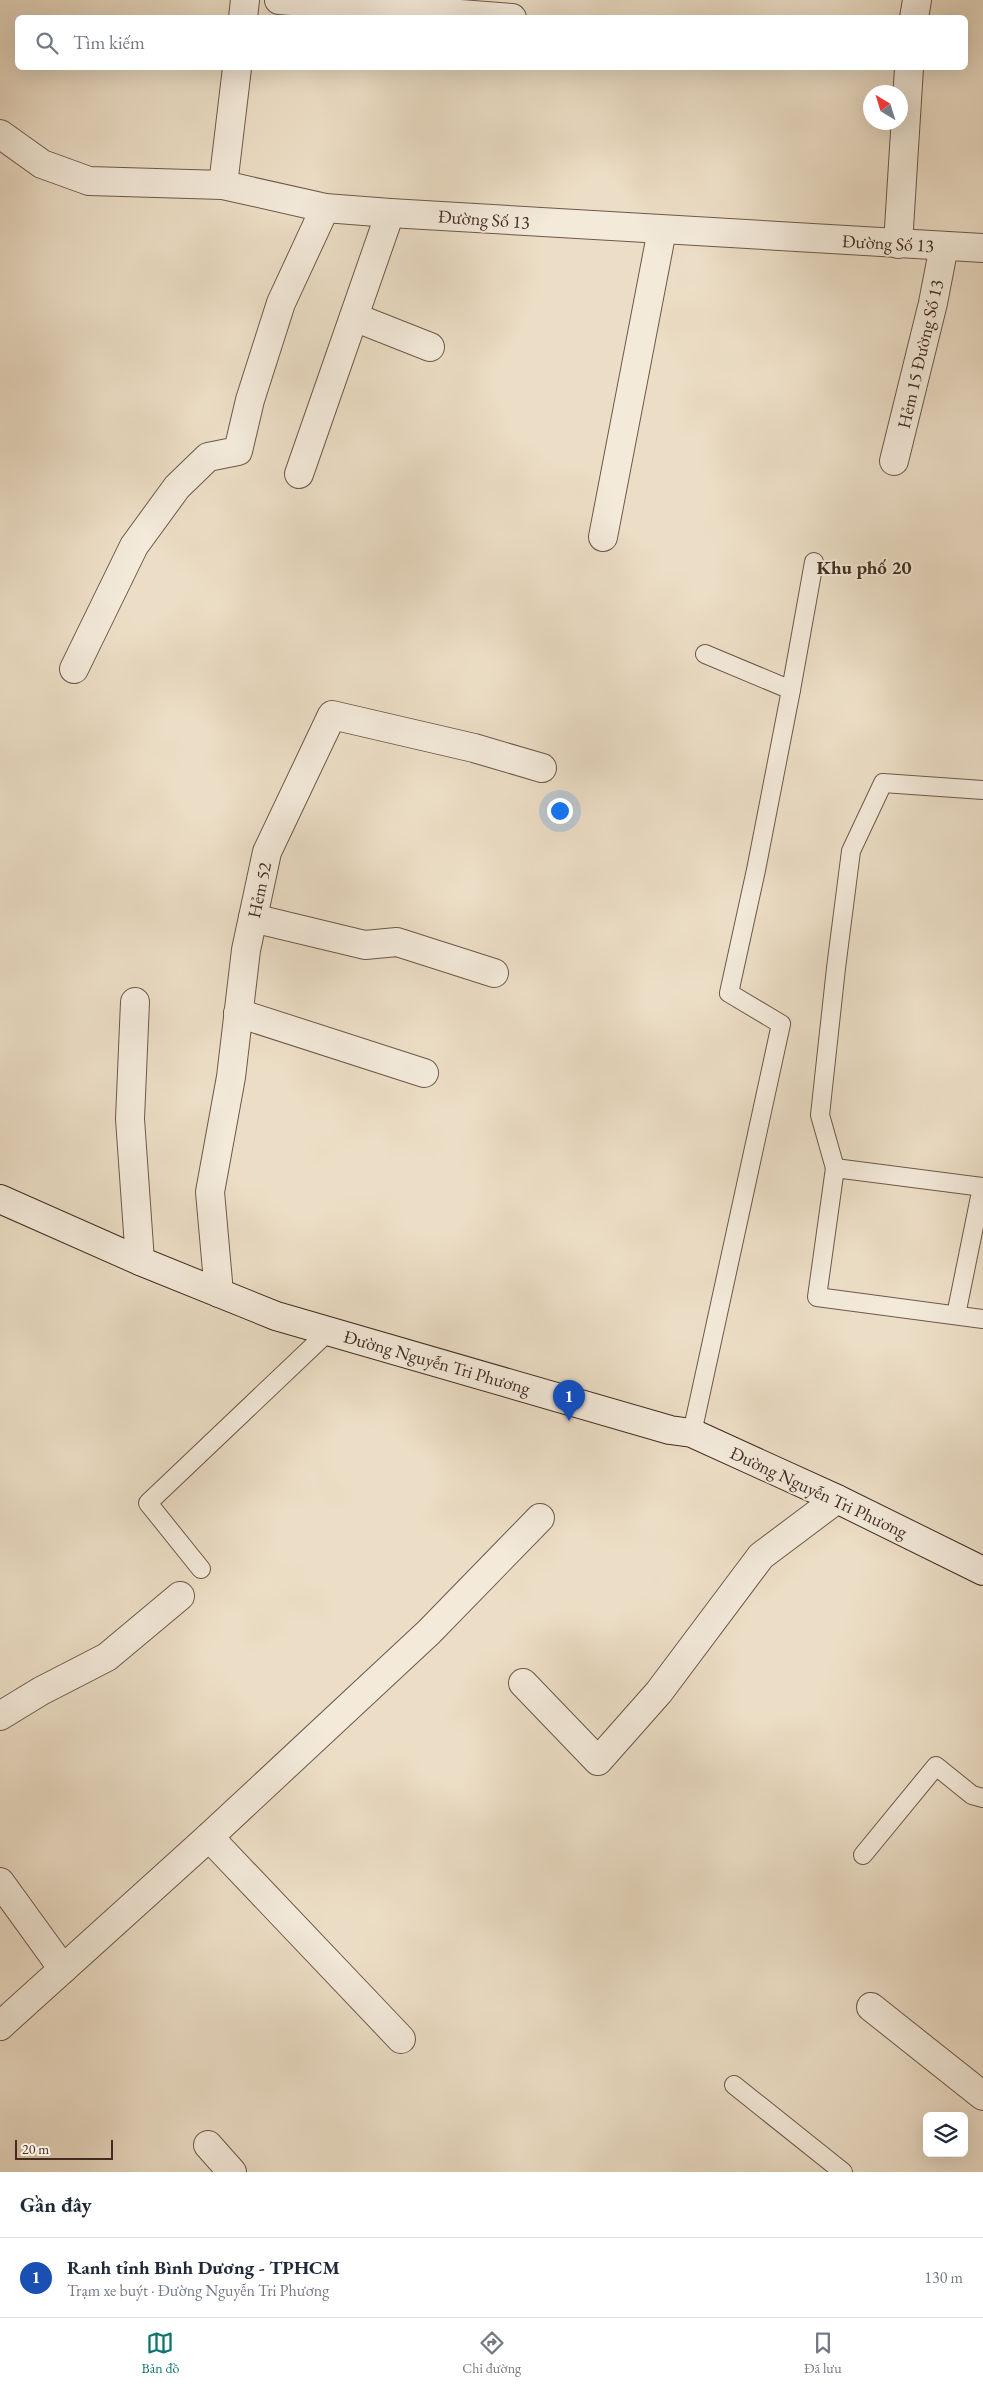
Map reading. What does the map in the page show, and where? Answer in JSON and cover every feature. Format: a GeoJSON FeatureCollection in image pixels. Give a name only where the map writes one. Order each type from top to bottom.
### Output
{"type":"FeatureCollection","features":[{"type":"Feature","properties":{"kind":"street"},"geometry":{"type":"LineString","coordinates":[[243,15],[245,0]]}},
{"type":"Feature","properties":{"kind":"street"},"geometry":{"type":"LineString","coordinates":[[279,0],[473,15]]}},
{"type":"Feature","properties":{"kind":"street"},"geometry":{"type":"LineString","coordinates":[[914,15],[917,0]]}},
{"type":"Feature","properties":{"kind":"street"},"geometry":{"type":"LineString","coordinates":[[224,185],[237,70]]}},
{"type":"Feature","properties":{"kind":"street"},"geometry":{"type":"LineString","coordinates":[[898,244],[909,70]]}},
{"type":"Feature","properties":{"kind":"street","name":"Đường Số 13"},"geometry":{"type":"LineString","coordinates":[[0,134],[42,164],[89,181],[224,185],[325,208],[390,213],[983,248]]}},
{"type":"Feature","properties":{"kind":"street"},"geometry":{"type":"LineString","coordinates":[[74,668],[134,546],[177,487],[208,457],[238,451],[250,400],[281,303],[325,208]]}},
{"type":"Feature","properties":{"kind":"street"},"geometry":{"type":"LineString","coordinates":[[299,474],[390,213]]}},
{"type":"Feature","properties":{"kind":"street"},"geometry":{"type":"LineString","coordinates":[[603,537],[662,230]]}},
{"type":"Feature","properties":{"kind":"street","name":"Hẻm 15 Đường Số 13"},"geometry":{"type":"LineString","coordinates":[[894,461],[933,303],[944,246]]}},
{"type":"Feature","properties":{"kind":"street"},"geometry":{"type":"LineString","coordinates":[[354,317],[430,347]]}},
{"type":"Feature","properties":{"kind":"street","name":"Hẻm 52"},"geometry":{"type":"LineString","coordinates":[[219,1293],[210,1192],[231,1077],[246,950],[267,852],[332,715],[474,748],[542,768]]}},
{"type":"Feature","properties":{"kind":"street"},"geometry":{"type":"LineString","coordinates":[[253,918],[365,945],[397,942],[494,973]]}},
{"type":"Feature","properties":{"kind":"street"},"geometry":{"type":"LineString","coordinates":[[135,1002],[130,1119],[140,1261]]}},
{"type":"Feature","properties":{"kind":"street"},"geometry":{"type":"LineString","coordinates":[[238,1013],[424,1073]]}},
{"type":"Feature","properties":{"kind":"street","name":"Đường Nguyễn Tri Phương"},"geometry":{"type":"LineString","coordinates":[[0,1199],[140,1261],[276,1316],[670,1430],[692,1433],[838,1499],[983,1571]]}},
{"type":"Feature","properties":{"kind":"street"},"geometry":{"type":"LineString","coordinates":[[523,1683],[598,1761],[659,1692],[761,1556],[838,1499]]}},
{"type":"Feature","properties":{"kind":"street"},"geometry":{"type":"LineString","coordinates":[[0,2026],[209,1837],[429,1632],[540,1518]]}},
{"type":"Feature","properties":{"kind":"street"},"geometry":{"type":"LineString","coordinates":[[0,1716],[41,1691],[107,1657],[180,1596]]}},
{"type":"Feature","properties":{"kind":"street"},"geometry":{"type":"LineString","coordinates":[[209,1837],[401,2039]]}},
{"type":"Feature","properties":{"kind":"street"},"geometry":{"type":"LineString","coordinates":[[0,1882],[63,1969]]}},
{"type":"Feature","properties":{"kind":"street"},"geometry":{"type":"LineString","coordinates":[[871,2007],[983,2096]]}},
{"type":"Feature","properties":{"kind":"street"},"geometry":{"type":"LineString","coordinates":[[208,2145],[232,2172]]}},
{"type":"Feature","properties":{"kind":"lane"},"geometry":{"type":"LineString","coordinates":[[692,1433],[781,1024],[729,994],[756,870],[814,562]]}},
{"type":"Feature","properties":{"kind":"lane"},"geometry":{"type":"LineString","coordinates":[[705,654],[791,690]]}},
{"type":"Feature","properties":{"kind":"lane"},"geometry":{"type":"LineString","coordinates":[[983,790],[883,782],[851,851],[820,1115],[835,1168],[817,1297],[983,1319]]}},
{"type":"Feature","properties":{"kind":"lane"},"geometry":{"type":"LineString","coordinates":[[835,1168],[982,1187],[956,1315]]}},
{"type":"Feature","properties":{"kind":"lane"},"geometry":{"type":"LineString","coordinates":[[202,1570],[148,1503],[329,1331]]}},
{"type":"Feature","properties":{"kind":"lane"},"geometry":{"type":"LineString","coordinates":[[863,1854],[936,1766],[972,1794],[983,1798]]}},
{"type":"Feature","properties":{"kind":"lane"},"geometry":{"type":"LineString","coordinates":[[734,2085],[843,2172]]}},
{"type":"Feature","properties":{"kind":"place","name":"Ranh tỉnh Bình Dương - TPHCM"},"geometry":{"type":"Point","coordinates":[569,1421]}},
{"type":"Feature","properties":{"kind":"district","name":"Khu phố 20"},"geometry":{"type":"Point","coordinates":[864,567]}}]}
